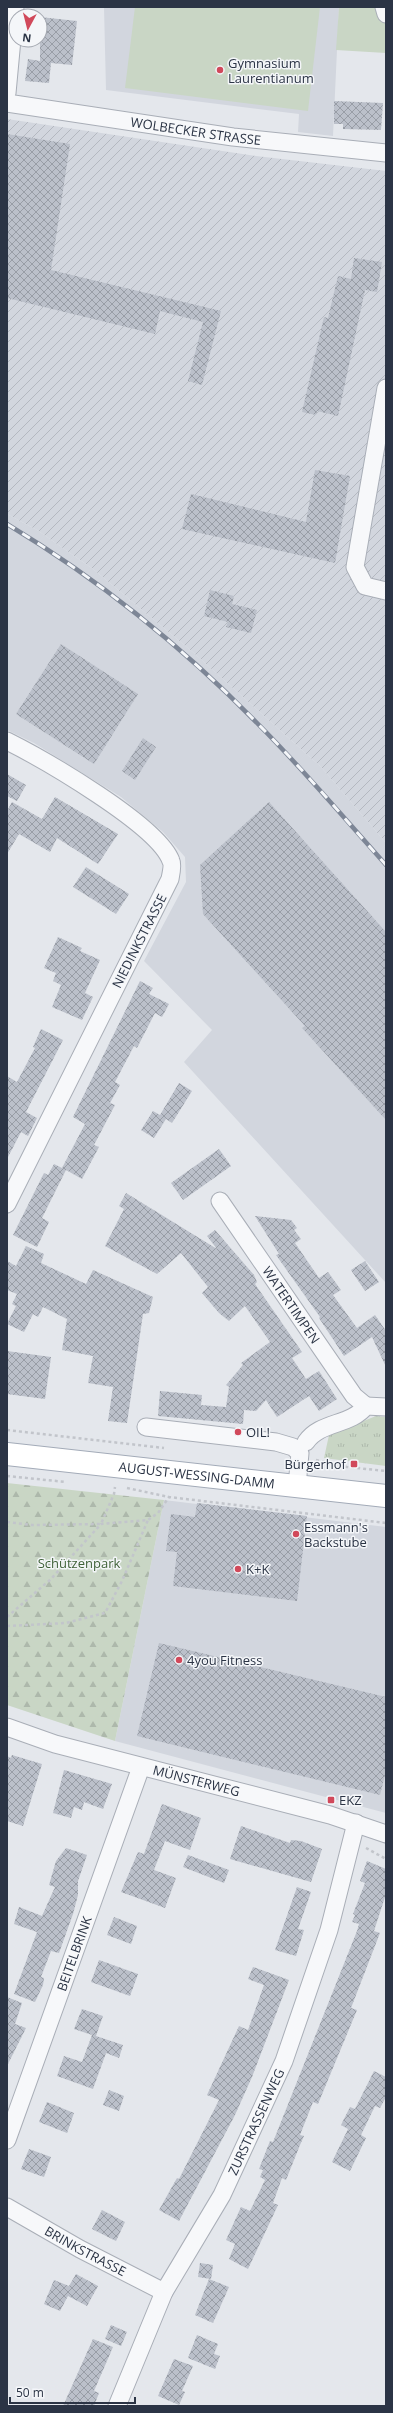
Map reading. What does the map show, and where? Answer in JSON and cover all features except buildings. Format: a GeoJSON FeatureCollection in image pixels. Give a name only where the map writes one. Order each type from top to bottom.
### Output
{"type":"FeatureCollection","features":[{"type":"Feature","properties":{"kind":"main road","name":"AUGUST-WESSING-DAMM"},"geometry":{"type":"LineString","coordinates":[[7,1454],[386,1496]]}},
{"type":"Feature","properties":{"kind":"street"},"geometry":{"type":"LineString","coordinates":[[7,93],[15,7]]}},
{"type":"Feature","properties":{"kind":"street"},"geometry":{"type":"LineString","coordinates":[[384,7],[386,14]]}},
{"type":"Feature","properties":{"kind":"street","name":"WOLBECKER STRASSE"},"geometry":{"type":"LineString","coordinates":[[7,103],[233,136],[386,153]]}},
{"type":"Feature","properties":{"kind":"street"},"geometry":{"type":"LineString","coordinates":[[386,388],[355,567],[365,586],[386,591]]}},
{"type":"Feature","properties":{"kind":"street","name":"NIEDINKSTRASSE"},"geometry":{"type":"LineString","coordinates":[[7,741],[32,753],[115,806],[157,840],[172,861],[170,879],[7,1204]]}},
{"type":"Feature","properties":{"kind":"street","name":"WATERTIMPEN"},"geometry":{"type":"LineString","coordinates":[[220,1202],[354,1396],[366,1406]]}},
{"type":"Feature","properties":{"kind":"street"},"geometry":{"type":"LineString","coordinates":[[306,1442],[316,1432],[353,1418],[366,1406],[386,1407]]}},
{"type":"Feature","properties":{"kind":"street"},"geometry":{"type":"LineString","coordinates":[[146,1427],[276,1442],[293,1447],[300,1454],[297,1486]]}},
{"type":"Feature","properties":{"kind":"street","name":"MÜNSTERWEG"},"geometry":{"type":"LineString","coordinates":[[7,1727],[55,1744],[356,1823],[386,1834]]}},
{"type":"Feature","properties":{"kind":"street","name":"BEITELBRINK"},"geometry":{"type":"LineString","coordinates":[[7,2140],[141,1767]]}},
{"type":"Feature","properties":{"kind":"street","name":"ZURSTRASSENWEG"},"geometry":{"type":"LineString","coordinates":[[117,2406],[164,2292],[222,2195],[284,2061],[329,1930],[356,1823]]}},
{"type":"Feature","properties":{"kind":"street","name":"BRINKSTRASSE"},"geometry":{"type":"LineString","coordinates":[[7,2207],[80,2249],[164,2292]]}},
{"type":"Feature","properties":{"kind":"path"},"geometry":{"type":"LineString","coordinates":[[378,1471],[386,1471]]}},
{"type":"Feature","properties":{"kind":"path"},"geometry":{"type":"LineString","coordinates":[[7,1476],[73,1482]]}},
{"type":"Feature","properties":{"kind":"path"},"geometry":{"type":"LineString","coordinates":[[107,1486],[169,1497],[386,1523]]}},
{"type":"Feature","properties":{"kind":"path"},"geometry":{"type":"LineString","coordinates":[[7,1617],[51,1579],[101,1524],[114,1494],[115,1487]]}},
{"type":"Feature","properties":{"kind":"path"},"geometry":{"type":"LineString","coordinates":[[7,1522],[32,1525],[101,1524],[148,1520],[158,1513],[169,1497]]}},
{"type":"Feature","properties":{"kind":"path"},"geometry":{"type":"LineString","coordinates":[[7,1626],[66,1623],[105,1612],[122,1581],[148,1520]]}},
{"type":"Feature","properties":{"kind":"path"},"geometry":{"type":"LineString","coordinates":[[351,1842],[386,1859]]}},
{"type":"Feature","properties":{"kind":"shaded area","name":"Gymnasium Laurentianum"},"geometry":{"type":"Polygon","coordinates":[[[104,7],[339,7],[333,136],[298,132],[299,114],[106,90],[104,7]]]}},
{"type":"Feature","properties":{"kind":"shaded area"},"geometry":{"type":"Polygon","coordinates":[[[7,119],[256,156],[386,171],[386,843],[321,767],[195,654],[93,569],[37,530],[7,514],[7,119]]]}},
{"type":"Feature","properties":{"kind":"shaded area"},"geometry":{"type":"Polygon","coordinates":[[[7,514],[37,530],[93,569],[195,654],[321,767],[386,843],[386,1283],[184,1062],[212,1030],[144,961],[186,882],[185,857],[163,832],[121,797],[34,743],[7,730],[7,514]]]}},
{"type":"Feature","properties":{"kind":"shaded area"},"geometry":{"type":"Polygon","coordinates":[[[164,1500],[386,1527],[386,1813],[115,1741],[164,1500]]]}},
{"type":"Feature","properties":{"kind":"green space","name":"Gymnasium Laurentianum"},"geometry":{"type":"Polygon","coordinates":[[[135,7],[320,7],[308,111],[125,88],[135,7]]]}},
{"type":"Feature","properties":{"kind":"green space"},"geometry":{"type":"Polygon","coordinates":[[[339,7],[386,7],[386,53],[336,50],[339,7]]]}},
{"type":"Feature","properties":{"kind":"green space"},"geometry":{"type":"Polygon","coordinates":[[[376,1416],[386,1417],[386,1466],[324,1458],[329,1435],[376,1416]]]}},
{"type":"Feature","properties":{"kind":"green space","name":"Schützenpark"},"geometry":{"type":"Polygon","coordinates":[[[7,1483],[164,1500],[115,1741],[7,1705],[7,1483]]]}},
{"type":"Feature","properties":{"kind":"railway"},"geometry":{"type":"LineString","coordinates":[[7,524],[41,545],[107,591],[200,668],[275,741],[386,865]]}},
{"type":"Feature","properties":{"kind":"place","name":"Gymnasium Laurentianum"},"geometry":{"type":"Point","coordinates":[220,70]}},
{"type":"Feature","properties":{"kind":"place","name":"OIL!"},"geometry":{"type":"Point","coordinates":[238,1432]}},
{"type":"Feature","properties":{"kind":"place","name":"Bürgerhof"},"geometry":{"type":"Point","coordinates":[354,1464]}},
{"type":"Feature","properties":{"kind":"place","name":"Essmann's Backstube"},"geometry":{"type":"Point","coordinates":[296,1534]}},
{"type":"Feature","properties":{"kind":"place","name":"K+K"},"geometry":{"type":"Point","coordinates":[238,1569]}},
{"type":"Feature","properties":{"kind":"place","name":"4you Fitness"},"geometry":{"type":"Point","coordinates":[179,1660]}},
{"type":"Feature","properties":{"kind":"place","name":"EKZ"},"geometry":{"type":"Point","coordinates":[331,1800]}}]}
